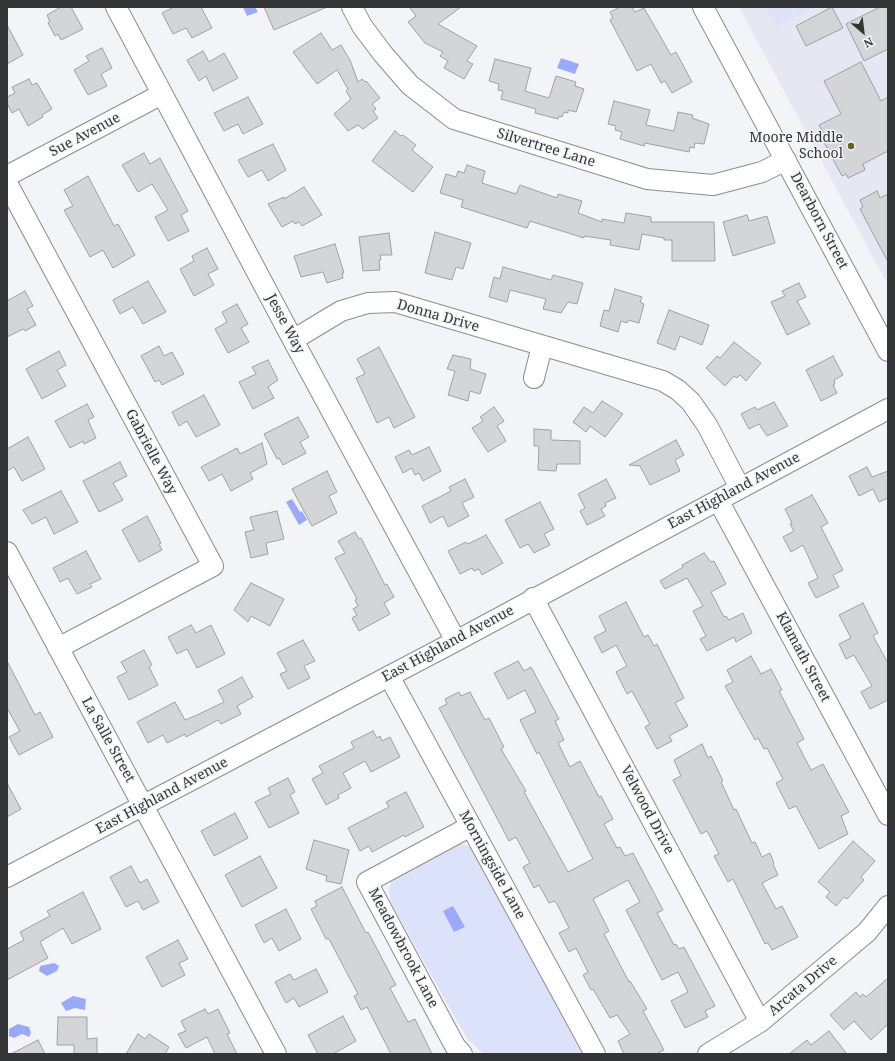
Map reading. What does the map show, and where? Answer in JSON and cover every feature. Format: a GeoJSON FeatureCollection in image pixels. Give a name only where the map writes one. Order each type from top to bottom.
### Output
{"type":"FeatureCollection","features":[{"type":"Feature","properties":{"kind":"street","name":"Jesse Way"},"geometry":{"type":"LineString","coordinates":[[116,7],[293,340],[456,641]]}},
{"type":"Feature","properties":{"kind":"street","name":"Silvertree Lane"},"geometry":{"type":"LineString","coordinates":[[352,7],[362,26],[410,86],[454,119],[647,179],[713,185],[762,172],[786,160]]}},
{"type":"Feature","properties":{"kind":"street","name":"Dearborn Street"},"geometry":{"type":"LineString","coordinates":[[702,7],[888,351]]}},
{"type":"Feature","properties":{"kind":"street","name":"Sue Avenue"},"geometry":{"type":"LineString","coordinates":[[7,176],[162,94]]}},
{"type":"Feature","properties":{"kind":"street","name":"Gabrielle Way"},"geometry":{"type":"LineString","coordinates":[[7,183],[213,566],[58,648]]}},
{"type":"Feature","properties":{"kind":"street","name":"Donna Drive"},"geometry":{"type":"LineString","coordinates":[[293,340],[341,312],[368,303],[395,302],[663,381],[678,390],[691,402],[707,425],[740,488]]}},
{"type":"Feature","properties":{"kind":"street"},"geometry":{"type":"LineString","coordinates":[[534,378],[542,346]]}},
{"type":"Feature","properties":{"kind":"street","name":"East Highland Avenue"},"geometry":{"type":"LineString","coordinates":[[7,878],[456,641],[533,598],[888,409]]}},
{"type":"Feature","properties":{"kind":"street","name":"Klamath Street"},"geometry":{"type":"LineString","coordinates":[[718,500],[888,815]]}},
{"type":"Feature","properties":{"kind":"street","name":"La Salle Street"},"geometry":{"type":"LineString","coordinates":[[7,552],[144,805],[276,1054]]}},
{"type":"Feature","properties":{"kind":"street","name":"Velwood Drive"},"geometry":{"type":"LineString","coordinates":[[533,598],[760,1022]]}},
{"type":"Feature","properties":{"kind":"street","name":"Morningside Lane"},"geometry":{"type":"LineString","coordinates":[[389,676],[595,1054]]}},
{"type":"Feature","properties":{"kind":"street","name":"Meadowbrook Lane"},"geometry":{"type":"LineString","coordinates":[[462,1054],[456,1046],[368,882],[471,826]]}},
{"type":"Feature","properties":{"kind":"street","name":"Arcata Drive"},"geometry":{"type":"LineString","coordinates":[[708,1054],[760,1022],[867,932],[888,906]]}},
{"type":"Feature","properties":{"kind":"shaded area","name":"Moore Middle School"},"geometry":{"type":"Polygon","coordinates":[[[739,7],[888,7],[888,285],[739,7]]]}},
{"type":"Feature","properties":{"kind":"shaded area"},"geometry":{"type":"Polygon","coordinates":[[[766,7],[789,7],[794,17],[776,26],[766,7]]]}},
{"type":"Feature","properties":{"kind":"shaded area"},"geometry":{"type":"Polygon","coordinates":[[[792,7],[814,7],[797,16],[792,7]]]}},
{"type":"Feature","properties":{"kind":"shaded area"},"geometry":{"type":"Polygon","coordinates":[[[461,844],[474,850],[582,1054],[484,1054],[467,1039],[391,903],[389,890],[391,882],[397,876],[454,846],[461,844]]]}},
{"type":"Feature","properties":{"kind":"water"},"geometry":{"type":"Polygon","coordinates":[[[243,7],[255,7],[258,12],[247,16],[243,7]]]}},
{"type":"Feature","properties":{"kind":"water"},"geometry":{"type":"Polygon","coordinates":[[[561,58],[579,64],[575,74],[557,68],[561,58]]]}},
{"type":"Feature","properties":{"kind":"water"},"geometry":{"type":"Polygon","coordinates":[[[292,499],[307,520],[299,525],[286,502],[292,499]]]}},
{"type":"Feature","properties":{"kind":"water"},"geometry":{"type":"Polygon","coordinates":[[[453,906],[465,927],[454,932],[443,911],[453,906]]]}},
{"type":"Feature","properties":{"kind":"water"},"geometry":{"type":"Polygon","coordinates":[[[54,963],[59,966],[57,971],[47,976],[39,971],[40,966],[54,963]]]}},
{"type":"Feature","properties":{"kind":"water"},"geometry":{"type":"Polygon","coordinates":[[[73,996],[86,999],[85,1010],[75,1008],[66,1011],[61,1003],[73,996]]]}},
{"type":"Feature","properties":{"kind":"water"},"geometry":{"type":"Polygon","coordinates":[[[18,1024],[29,1027],[31,1033],[29,1037],[22,1034],[14,1038],[9,1036],[9,1029],[18,1024]]]}},
{"type":"Feature","properties":{"kind":"building"},"geometry":{"type":"Polygon","coordinates":[[[61,7],[71,7],[83,29],[61,40],[58,34],[55,36],[48,23],[50,22],[47,15],[61,7]]]}},
{"type":"Feature","properties":{"kind":"building"},"geometry":{"type":"Polygon","coordinates":[[[174,7],[201,7],[212,28],[192,38],[186,28],[173,34],[162,13],[174,7]]]}},
{"type":"Feature","properties":{"kind":"building"},"geometry":{"type":"Polygon","coordinates":[[[264,7],[327,7],[274,30],[264,7]]]}},
{"type":"Feature","properties":{"kind":"building"},"geometry":{"type":"Polygon","coordinates":[[[409,7],[461,7],[438,24],[477,46],[467,61],[473,64],[464,79],[444,68],[448,61],[440,56],[443,52],[425,43],[408,22],[416,16],[409,7]]]}},
{"type":"Feature","properties":{"kind":"building"},"geometry":{"type":"Polygon","coordinates":[[[620,7],[632,7],[635,12],[644,8],[671,55],[676,52],[692,82],[672,93],[665,81],[661,83],[651,64],[637,71],[610,20],[613,18],[610,12],[620,7]]]}},
{"type":"Feature","properties":{"kind":"building"},"geometry":{"type":"Polygon","coordinates":[[[832,7],[843,28],[806,46],[796,26],[832,7]]]}},
{"type":"Feature","properties":{"kind":"building"},"geometry":{"type":"Polygon","coordinates":[[[880,7],[888,7],[888,49],[864,61],[846,24],[880,7]]]}},
{"type":"Feature","properties":{"kind":"building"},"geometry":{"type":"Polygon","coordinates":[[[7,25],[23,55],[7,64],[7,25]]]}},
{"type":"Feature","properties":{"kind":"building"},"geometry":{"type":"Polygon","coordinates":[[[321,33],[332,50],[341,45],[350,60],[358,82],[362,79],[365,82],[366,81],[380,98],[372,104],[376,109],[373,111],[378,118],[363,129],[358,125],[348,131],[334,114],[351,99],[346,91],[348,89],[337,70],[317,84],[293,52],[321,33]]]}},
{"type":"Feature","properties":{"kind":"building"},"geometry":{"type":"Polygon","coordinates":[[[102,48],[112,68],[101,74],[107,86],[88,95],[74,70],[89,61],[86,56],[102,48]]]}},
{"type":"Feature","properties":{"kind":"building"},"geometry":{"type":"Polygon","coordinates":[[[203,51],[209,62],[224,53],[238,78],[213,91],[206,76],[199,81],[187,60],[203,51]]]}},
{"type":"Feature","properties":{"kind":"building"},"geometry":{"type":"Polygon","coordinates":[[[495,59],[531,68],[525,91],[549,98],[556,76],[576,82],[575,86],[584,89],[576,112],[568,110],[568,113],[564,112],[562,117],[559,116],[558,119],[535,113],[536,109],[501,99],[503,91],[498,90],[499,84],[489,81],[495,59]]]}},
{"type":"Feature","properties":{"kind":"building"},"geometry":{"type":"Polygon","coordinates":[[[861,62],[881,101],[888,97],[888,151],[863,164],[865,170],[848,178],[846,174],[842,176],[819,133],[823,132],[819,125],[841,114],[824,81],[861,62]]]}},
{"type":"Feature","properties":{"kind":"building"},"geometry":{"type":"Polygon","coordinates":[[[29,79],[32,85],[37,83],[52,109],[42,115],[43,117],[28,126],[19,109],[12,113],[7,103],[7,97],[15,93],[12,87],[29,79]]]}},
{"type":"Feature","properties":{"kind":"building"},"geometry":{"type":"Polygon","coordinates":[[[248,97],[263,124],[243,134],[238,124],[224,131],[214,113],[248,97]]]}},
{"type":"Feature","properties":{"kind":"building"},"geometry":{"type":"Polygon","coordinates":[[[614,101],[650,110],[646,125],[674,131],[678,112],[693,115],[692,118],[709,124],[704,144],[695,143],[694,148],[690,147],[689,152],[645,143],[644,146],[620,139],[622,132],[615,130],[616,126],[608,124],[614,101]]]}},
{"type":"Feature","properties":{"kind":"building"},"geometry":{"type":"Polygon","coordinates":[[[395,131],[416,145],[412,150],[433,167],[413,192],[372,161],[395,131]]]}},
{"type":"Feature","properties":{"kind":"building"},"geometry":{"type":"Polygon","coordinates":[[[273,144],[286,170],[268,181],[262,170],[248,177],[238,160],[273,144]]]}},
{"type":"Feature","properties":{"kind":"building"},"geometry":{"type":"Polygon","coordinates":[[[144,153],[150,164],[160,158],[188,211],[181,215],[189,231],[168,241],[155,217],[168,210],[152,184],[138,192],[122,165],[144,153]]]}},
{"type":"Feature","properties":{"kind":"building"},"geometry":{"type":"Polygon","coordinates":[[[467,165],[485,171],[482,183],[516,194],[520,185],[557,198],[558,194],[582,201],[578,213],[602,222],[602,219],[624,223],[626,213],[651,217],[651,222],[714,222],[715,261],[672,261],[672,240],[664,240],[664,238],[642,234],[639,250],[610,245],[611,240],[584,236],[584,238],[530,221],[527,228],[461,207],[463,200],[440,193],[446,174],[456,177],[458,171],[464,173],[467,165]]]}},
{"type":"Feature","properties":{"kind":"building"},"geometry":{"type":"Polygon","coordinates":[[[88,176],[114,226],[118,224],[135,255],[113,268],[103,250],[90,257],[64,210],[73,206],[64,190],[88,176]]]}},
{"type":"Feature","properties":{"kind":"building"},"geometry":{"type":"Polygon","coordinates":[[[304,187],[322,215],[302,226],[299,222],[295,224],[293,221],[282,227],[268,204],[284,197],[284,199],[304,187]]]}},
{"type":"Feature","properties":{"kind":"building"},"geometry":{"type":"Polygon","coordinates":[[[877,191],[880,198],[888,194],[888,262],[860,209],[863,207],[860,200],[877,191]]]}},
{"type":"Feature","properties":{"kind":"building"},"geometry":{"type":"Polygon","coordinates":[[[747,215],[749,221],[767,216],[775,243],[733,256],[723,222],[747,215]]]}},
{"type":"Feature","properties":{"kind":"building"},"geometry":{"type":"Polygon","coordinates":[[[435,232],[471,243],[463,269],[456,267],[452,280],[425,273],[435,232]]]}},
{"type":"Feature","properties":{"kind":"building"},"geometry":{"type":"Polygon","coordinates":[[[389,233],[392,255],[380,255],[380,270],[363,271],[359,237],[389,233]]]}},
{"type":"Feature","properties":{"kind":"building"},"geometry":{"type":"Polygon","coordinates":[[[335,244],[344,273],[342,273],[343,278],[327,283],[323,272],[301,277],[294,256],[335,244]]]}},
{"type":"Feature","properties":{"kind":"building"},"geometry":{"type":"Polygon","coordinates":[[[207,248],[218,269],[208,274],[214,285],[194,296],[180,269],[194,261],[192,256],[207,248]]]}},
{"type":"Feature","properties":{"kind":"building"},"geometry":{"type":"Polygon","coordinates":[[[503,267],[551,280],[553,275],[583,283],[577,304],[568,302],[561,313],[543,309],[546,299],[510,290],[507,302],[489,297],[494,277],[500,279],[503,267]]]}},
{"type":"Feature","properties":{"kind":"building"},"geometry":{"type":"Polygon","coordinates":[[[148,281],[166,312],[143,324],[133,307],[120,314],[113,300],[148,281]]]}},
{"type":"Feature","properties":{"kind":"building"},"geometry":{"type":"Polygon","coordinates":[[[799,283],[806,297],[797,301],[810,324],[787,335],[771,302],[785,296],[782,291],[799,283]]]}},
{"type":"Feature","properties":{"kind":"building"},"geometry":{"type":"Polygon","coordinates":[[[615,289],[642,297],[640,302],[644,304],[639,323],[628,320],[627,323],[621,321],[618,332],[600,326],[604,310],[609,311],[615,289]]]}},
{"type":"Feature","properties":{"kind":"building"},"geometry":{"type":"Polygon","coordinates":[[[25,291],[33,306],[27,309],[36,325],[25,331],[23,329],[7,337],[7,301],[25,291]]]}},
{"type":"Feature","properties":{"kind":"building"},"geometry":{"type":"Polygon","coordinates":[[[237,304],[248,324],[241,328],[249,342],[228,353],[215,329],[227,322],[222,312],[237,304]]]}},
{"type":"Feature","properties":{"kind":"building"},"geometry":{"type":"Polygon","coordinates":[[[669,310],[709,325],[702,345],[680,336],[675,350],[657,343],[669,310]]]}},
{"type":"Feature","properties":{"kind":"building"},"geometry":{"type":"Polygon","coordinates":[[[734,342],[761,363],[746,381],[740,375],[737,378],[734,376],[725,386],[706,368],[717,356],[720,358],[734,342]]]}},
{"type":"Feature","properties":{"kind":"building"},"geometry":{"type":"Polygon","coordinates":[[[159,346],[164,356],[172,352],[184,374],[162,385],[159,380],[155,382],[141,356],[159,346]]]}},
{"type":"Feature","properties":{"kind":"building"},"geometry":{"type":"Polygon","coordinates":[[[379,347],[415,417],[394,428],[389,417],[377,423],[356,378],[365,374],[357,359],[379,347]]]}},
{"type":"Feature","properties":{"kind":"building"},"geometry":{"type":"Polygon","coordinates":[[[59,351],[66,365],[57,370],[66,386],[42,399],[26,369],[59,351]]]}},
{"type":"Feature","properties":{"kind":"building"},"geometry":{"type":"Polygon","coordinates":[[[453,355],[471,359],[470,369],[486,374],[480,394],[470,391],[468,401],[448,395],[455,371],[447,369],[453,355]]]}},
{"type":"Feature","properties":{"kind":"building"},"geometry":{"type":"Polygon","coordinates":[[[833,356],[843,375],[834,380],[835,384],[833,385],[837,393],[821,401],[806,370],[833,356]]]}},
{"type":"Feature","properties":{"kind":"building"},"geometry":{"type":"Polygon","coordinates":[[[268,360],[278,380],[268,387],[274,398],[253,409],[239,382],[256,374],[252,367],[268,360]]]}},
{"type":"Feature","properties":{"kind":"building"},"geometry":{"type":"Polygon","coordinates":[[[204,395],[220,425],[196,437],[187,421],[179,426],[172,412],[204,395]]]}},
{"type":"Feature","properties":{"kind":"building"},"geometry":{"type":"Polygon","coordinates":[[[602,401],[623,414],[605,437],[590,426],[586,432],[573,422],[584,407],[593,413],[602,401]]]}},
{"type":"Feature","properties":{"kind":"building"},"geometry":{"type":"Polygon","coordinates":[[[774,402],[788,426],[767,436],[759,424],[749,429],[741,414],[755,407],[757,410],[774,402]]]}},
{"type":"Feature","properties":{"kind":"building"},"geometry":{"type":"Polygon","coordinates":[[[87,404],[94,417],[88,420],[96,438],[84,444],[83,441],[70,448],[55,421],[87,404]]]}},
{"type":"Feature","properties":{"kind":"building"},"geometry":{"type":"Polygon","coordinates":[[[494,407],[504,421],[497,426],[506,441],[488,452],[472,428],[483,421],[480,417],[494,407]]]}},
{"type":"Feature","properties":{"kind":"building"},"geometry":{"type":"Polygon","coordinates":[[[298,417],[309,437],[300,442],[306,453],[283,465],[279,458],[277,459],[264,434],[298,417]]]}},
{"type":"Feature","properties":{"kind":"building"},"geometry":{"type":"Polygon","coordinates":[[[534,429],[551,430],[551,440],[580,441],[580,464],[557,464],[556,471],[538,470],[539,446],[534,446],[534,429]]]}},
{"type":"Feature","properties":{"kind":"building"},"geometry":{"type":"Polygon","coordinates":[[[28,437],[45,469],[22,481],[14,467],[7,471],[7,449],[28,437]]]}},
{"type":"Feature","properties":{"kind":"building"},"geometry":{"type":"Polygon","coordinates":[[[676,440],[684,455],[675,460],[680,471],[650,485],[640,466],[629,465],[676,440]]]}},
{"type":"Feature","properties":{"kind":"building"},"geometry":{"type":"Polygon","coordinates":[[[262,443],[267,464],[250,473],[253,479],[231,491],[222,474],[209,481],[201,467],[237,448],[240,454],[262,443]]]}},
{"type":"Feature","properties":{"kind":"building"},"geometry":{"type":"Polygon","coordinates":[[[429,447],[441,471],[423,481],[419,473],[415,475],[412,468],[403,473],[395,457],[409,450],[412,455],[429,447]]]}},
{"type":"Feature","properties":{"kind":"building"},"geometry":{"type":"Polygon","coordinates":[[[120,462],[127,476],[113,483],[123,500],[99,512],[83,481],[120,462]]]}},
{"type":"Feature","properties":{"kind":"building"},"geometry":{"type":"Polygon","coordinates":[[[867,467],[872,477],[888,471],[888,498],[879,502],[873,489],[859,496],[849,476],[867,467]]]}},
{"type":"Feature","properties":{"kind":"building"},"geometry":{"type":"Polygon","coordinates":[[[327,471],[337,492],[329,496],[337,513],[312,526],[292,489],[327,471]]]}},
{"type":"Feature","properties":{"kind":"building"},"geometry":{"type":"Polygon","coordinates":[[[465,479],[474,497],[462,503],[469,516],[448,527],[443,516],[430,523],[422,506],[451,491],[449,487],[465,479]]]}},
{"type":"Feature","properties":{"kind":"building"},"geometry":{"type":"Polygon","coordinates":[[[606,479],[616,498],[605,503],[606,506],[601,509],[605,516],[587,525],[580,511],[585,508],[578,494],[606,479]]]}},
{"type":"Feature","properties":{"kind":"building"},"geometry":{"type":"Polygon","coordinates":[[[61,491],[78,522],[54,534],[46,517],[32,524],[23,510],[61,491]]]}},
{"type":"Feature","properties":{"kind":"building"},"geometry":{"type":"Polygon","coordinates":[[[812,495],[828,523],[821,527],[843,570],[833,575],[839,587],[816,598],[808,583],[818,578],[803,545],[791,552],[783,537],[794,531],[785,509],[812,495]]]}},
{"type":"Feature","properties":{"kind":"building"},"geometry":{"type":"Polygon","coordinates":[[[540,502],[554,529],[544,534],[550,545],[534,553],[528,544],[520,548],[505,520],[540,502]]]}},
{"type":"Feature","properties":{"kind":"building"},"geometry":{"type":"Polygon","coordinates":[[[277,511],[284,539],[266,543],[268,554],[251,558],[245,532],[254,530],[250,517],[277,511]]]}},
{"type":"Feature","properties":{"kind":"building"},"geometry":{"type":"Polygon","coordinates":[[[147,516],[161,543],[159,544],[162,550],[139,562],[122,530],[147,516]]]}},
{"type":"Feature","properties":{"kind":"building"},"geometry":{"type":"Polygon","coordinates":[[[355,532],[359,539],[361,538],[385,585],[387,584],[394,597],[384,603],[390,614],[359,631],[352,618],[357,615],[353,609],[358,606],[355,600],[357,599],[335,558],[345,553],[338,541],[355,532]]]}},
{"type":"Feature","properties":{"kind":"building"},"geometry":{"type":"Polygon","coordinates":[[[486,535],[503,563],[482,575],[479,569],[474,571],[472,568],[460,574],[448,551],[466,542],[468,544],[486,535]]]}},
{"type":"Feature","properties":{"kind":"building"},"geometry":{"type":"Polygon","coordinates":[[[86,551],[101,579],[90,584],[92,587],[77,594],[68,578],[60,582],[53,568],[86,551]]]}},
{"type":"Feature","properties":{"kind":"building"},"geometry":{"type":"Polygon","coordinates":[[[704,553],[711,562],[714,561],[726,584],[711,592],[724,617],[726,616],[729,620],[743,613],[752,633],[736,642],[734,637],[707,651],[700,639],[706,636],[693,611],[703,606],[687,578],[665,589],[660,581],[683,567],[682,565],[704,553]]]}},
{"type":"Feature","properties":{"kind":"building"},"geometry":{"type":"Polygon","coordinates":[[[251,583],[284,599],[270,626],[251,616],[248,622],[234,610],[251,583]]]}},
{"type":"Feature","properties":{"kind":"building"},"geometry":{"type":"Polygon","coordinates":[[[626,602],[644,637],[648,635],[654,646],[657,644],[684,698],[675,703],[688,726],[669,736],[672,741],[657,749],[645,727],[650,724],[632,691],[627,694],[616,672],[627,666],[616,645],[602,653],[594,637],[606,631],[599,616],[626,602]]]}},
{"type":"Feature","properties":{"kind":"building"},"geometry":{"type":"Polygon","coordinates":[[[863,603],[878,633],[873,636],[888,663],[888,700],[870,709],[861,692],[872,686],[854,655],[846,659],[839,644],[851,638],[839,615],[863,603]]]}},
{"type":"Feature","properties":{"kind":"building"},"geometry":{"type":"Polygon","coordinates":[[[191,625],[196,633],[211,625],[225,654],[197,668],[187,649],[177,654],[168,637],[191,625]]]}},
{"type":"Feature","properties":{"kind":"building"},"geometry":{"type":"Polygon","coordinates":[[[303,640],[315,661],[304,666],[310,678],[288,689],[280,674],[287,671],[277,653],[303,640]]]}},
{"type":"Feature","properties":{"kind":"building"},"geometry":{"type":"Polygon","coordinates":[[[144,650],[152,665],[149,667],[158,685],[129,700],[117,677],[127,672],[121,662],[144,650]]]}},
{"type":"Feature","properties":{"kind":"building"},"geometry":{"type":"Polygon","coordinates":[[[751,656],[761,674],[771,669],[782,690],[779,691],[804,739],[797,743],[811,770],[823,764],[849,812],[841,816],[848,834],[819,849],[796,806],[789,809],[776,783],[783,779],[767,748],[764,749],[758,738],[755,740],[725,686],[733,682],[727,670],[751,656]]]}},
{"type":"Feature","properties":{"kind":"building"},"geometry":{"type":"Polygon","coordinates":[[[7,661],[35,715],[40,712],[53,737],[19,755],[9,737],[20,731],[7,708],[7,661]]]}},
{"type":"Feature","properties":{"kind":"building"},"geometry":{"type":"Polygon","coordinates":[[[518,661],[524,671],[531,667],[559,719],[555,721],[564,740],[558,743],[570,767],[580,761],[599,797],[601,796],[613,819],[604,824],[617,848],[620,847],[625,856],[633,853],[663,910],[657,913],[674,945],[676,944],[679,949],[684,947],[715,1006],[705,1011],[708,1017],[685,1028],[671,1001],[688,992],[678,972],[662,980],[626,910],[640,902],[628,880],[593,899],[609,931],[604,934],[629,982],[630,981],[647,1009],[643,1011],[664,1050],[656,1054],[624,1054],[618,1041],[630,1034],[617,1015],[610,1018],[593,989],[591,990],[583,975],[588,972],[576,948],[569,952],[559,933],[569,928],[557,904],[554,901],[549,903],[539,885],[534,888],[523,867],[530,863],[516,837],[509,841],[439,708],[447,704],[445,699],[459,692],[461,696],[470,692],[485,720],[489,718],[504,747],[501,749],[526,791],[524,792],[568,872],[593,859],[539,752],[537,754],[520,720],[536,712],[525,690],[508,699],[494,673],[518,661]]]}},
{"type":"Feature","properties":{"kind":"building"},"geometry":{"type":"Polygon","coordinates":[[[242,677],[253,697],[237,706],[241,714],[221,724],[218,720],[186,737],[185,734],[167,743],[163,735],[148,743],[137,722],[175,702],[185,720],[195,716],[224,702],[218,690],[242,677]]]}},
{"type":"Feature","properties":{"kind":"building"},"geometry":{"type":"Polygon","coordinates":[[[373,731],[377,738],[380,736],[382,741],[390,737],[400,757],[371,772],[365,761],[343,773],[351,788],[338,795],[339,798],[326,805],[312,779],[323,773],[319,766],[354,748],[351,742],[373,731]]]}},
{"type":"Feature","properties":{"kind":"building"},"geometry":{"type":"Polygon","coordinates":[[[702,744],[708,758],[711,756],[723,781],[721,782],[734,810],[736,809],[752,843],[755,842],[762,857],[770,853],[774,863],[773,864],[778,875],[762,883],[776,909],[782,906],[798,937],[772,950],[768,943],[765,944],[733,879],[728,882],[714,856],[719,854],[707,831],[701,834],[673,780],[681,776],[674,760],[702,744]]]}},
{"type":"Feature","properties":{"kind":"building"},"geometry":{"type":"Polygon","coordinates":[[[288,778],[295,792],[290,795],[299,813],[269,828],[255,802],[271,794],[268,788],[288,778]]]}},
{"type":"Feature","properties":{"kind":"building"},"geometry":{"type":"Polygon","coordinates":[[[7,783],[21,809],[7,817],[7,783]]]}},
{"type":"Feature","properties":{"kind":"building"},"geometry":{"type":"Polygon","coordinates":[[[406,792],[424,827],[405,837],[404,835],[372,852],[369,846],[360,851],[348,828],[389,807],[386,802],[406,792]]]}},
{"type":"Feature","properties":{"kind":"building"},"geometry":{"type":"Polygon","coordinates":[[[235,813],[248,838],[214,856],[201,831],[235,813]]]}},
{"type":"Feature","properties":{"kind":"building"},"geometry":{"type":"Polygon","coordinates":[[[314,840],[349,850],[341,884],[326,881],[327,876],[306,869],[314,840]]]}},
{"type":"Feature","properties":{"kind":"building"},"geometry":{"type":"Polygon","coordinates":[[[853,841],[875,861],[861,877],[864,880],[847,899],[844,897],[836,906],[826,897],[830,892],[818,882],[853,841]]]}},
{"type":"Feature","properties":{"kind":"building"},"geometry":{"type":"Polygon","coordinates":[[[260,856],[277,888],[242,907],[225,875],[260,856]]]}},
{"type":"Feature","properties":{"kind":"building"},"geometry":{"type":"Polygon","coordinates":[[[131,866],[140,883],[147,879],[159,902],[143,910],[138,901],[126,907],[110,877],[131,866]]]}},
{"type":"Feature","properties":{"kind":"building"},"geometry":{"type":"Polygon","coordinates":[[[342,887],[396,985],[390,988],[408,1022],[415,1019],[432,1054],[391,1054],[367,1007],[361,1010],[354,996],[358,994],[329,939],[326,939],[311,909],[317,906],[315,901],[342,887]]]}},
{"type":"Feature","properties":{"kind":"building"},"geometry":{"type":"Polygon","coordinates":[[[83,892],[101,929],[72,944],[63,928],[40,942],[48,958],[7,980],[7,949],[24,940],[20,932],[50,916],[47,911],[83,892]]]}},
{"type":"Feature","properties":{"kind":"building"},"geometry":{"type":"Polygon","coordinates":[[[286,909],[301,939],[279,951],[272,938],[264,943],[255,925],[286,909]]]}},
{"type":"Feature","properties":{"kind":"building"},"geometry":{"type":"Polygon","coordinates":[[[178,940],[188,959],[179,963],[185,975],[162,987],[146,957],[178,940]]]}},
{"type":"Feature","properties":{"kind":"building"},"geometry":{"type":"Polygon","coordinates":[[[316,969],[328,992],[299,1007],[294,998],[286,1003],[275,982],[290,974],[294,980],[316,969]]]}},
{"type":"Feature","properties":{"kind":"building"},"geometry":{"type":"Polygon","coordinates":[[[888,978],[888,1024],[871,1040],[854,1021],[844,1030],[830,1015],[856,992],[860,997],[863,994],[866,997],[888,978]]]}},
{"type":"Feature","properties":{"kind":"building"},"geometry":{"type":"Polygon","coordinates":[[[205,1009],[208,1014],[218,1009],[230,1033],[227,1034],[237,1054],[215,1054],[207,1037],[186,1048],[178,1034],[186,1031],[181,1021],[205,1009]]]}},
{"type":"Feature","properties":{"kind":"building"},"geometry":{"type":"Polygon","coordinates":[[[343,1016],[356,1041],[333,1054],[318,1054],[308,1035],[343,1016]]]}},
{"type":"Feature","properties":{"kind":"building"},"geometry":{"type":"Polygon","coordinates":[[[58,1017],[87,1017],[87,1039],[97,1038],[97,1054],[74,1054],[74,1045],[57,1045],[58,1017]]]}},
{"type":"Feature","properties":{"kind":"building"},"geometry":{"type":"Polygon","coordinates":[[[829,1031],[847,1054],[789,1054],[807,1040],[811,1045],[829,1031]]]}},
{"type":"Feature","properties":{"kind":"building"},"geometry":{"type":"Polygon","coordinates":[[[138,1034],[145,1039],[149,1034],[169,1047],[165,1054],[126,1054],[138,1034]]]}},
{"type":"Feature","properties":{"kind":"building"},"geometry":{"type":"Polygon","coordinates":[[[38,1040],[45,1054],[11,1054],[38,1040]]]}},
{"type":"Feature","properties":{"kind":"place","name":"Moore Middle School"},"geometry":{"type":"Point","coordinates":[851,146]}}]}
